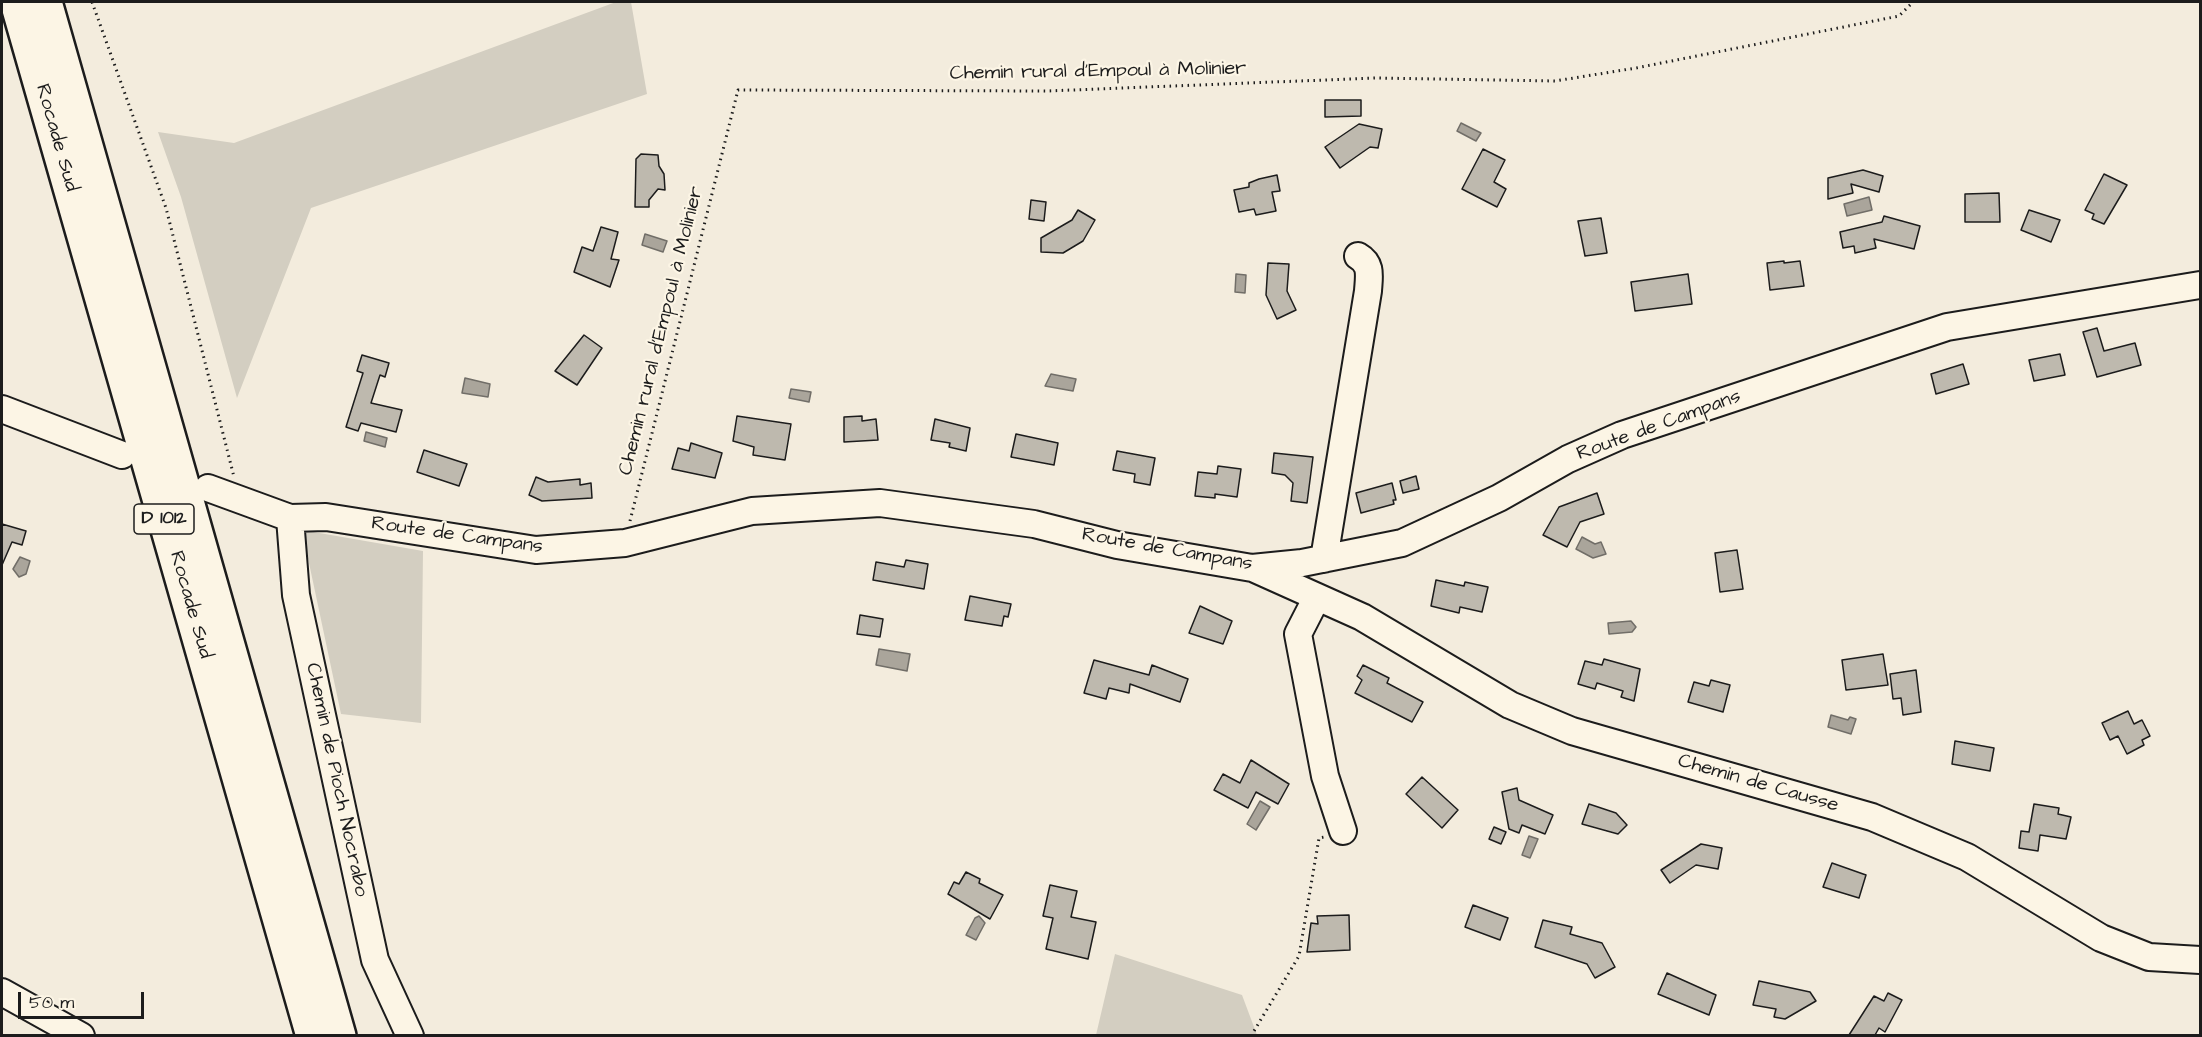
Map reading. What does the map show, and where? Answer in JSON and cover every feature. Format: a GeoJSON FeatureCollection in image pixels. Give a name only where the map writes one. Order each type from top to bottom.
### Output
{"type":"FeatureCollection","features":[{"type":"Feature","properties":{"kind":"highway","name":"Rocade Sud"},"geometry":{"type":"LineString","coordinates":[[17,2],[313,1035]]}},
{"type":"Feature","properties":{"kind":"highway","name":"Rocade Sud"},"geometry":{"type":"LineString","coordinates":[[45,2],[339,1035]]}},
{"type":"Feature","properties":{"kind":"street"},"geometry":{"type":"LineString","coordinates":[[1324,559],[1368,291],[1370,269],[1365,260],[1358,256]]}},
{"type":"Feature","properties":{"kind":"street","name":"Route de Campans"},"geometry":{"type":"LineString","coordinates":[[208,488],[290,518],[326,517],[536,550],[625,543],[752,512],[880,503],[1034,524],[1117,545],[1252,568],[1324,559],[1402,543],[1499,498],[1569,459],[1622,435],[1947,327],[2200,285]]}},
{"type":"Feature","properties":{"kind":"street"},"geometry":{"type":"LineString","coordinates":[[2,409],[122,455]]}},
{"type":"Feature","properties":{"kind":"street","name":"Chemin de Pioch Nocrabo"},"geometry":{"type":"LineString","coordinates":[[290,518],[296,595],[375,960],[410,1035]]}},
{"type":"Feature","properties":{"kind":"street","name":"Chemin de Causse"},"geometry":{"type":"LineString","coordinates":[[1252,568],[1362,617],[1510,705],[1572,731],[1872,817],[1968,857],[2101,938],[2149,957],[2200,960]]}},
{"type":"Feature","properties":{"kind":"street"},"geometry":{"type":"LineString","coordinates":[[1317,597],[1298,634],[1325,776],[1343,831]]}},
{"type":"Feature","properties":{"kind":"street"},"geometry":{"type":"LineString","coordinates":[[2,992],[81,1035]]}},
{"type":"Feature","properties":{"kind":"path"},"geometry":{"type":"LineString","coordinates":[[92,2],[166,208],[239,499]]}},
{"type":"Feature","properties":{"kind":"path","name":"Chemin rural d'Empoul à Molinier"},"geometry":{"type":"LineString","coordinates":[[625,543],[738,90],[1047,91],[1375,78],[1555,81],[1636,68],[1899,16],[1913,2]]}},
{"type":"Feature","properties":{"kind":"path"},"geometry":{"type":"LineString","coordinates":[[1251,1035],[1299,956],[1319,838],[1343,831]]}},
{"type":"Feature","properties":{"kind":"shaded area"},"geometry":{"type":"Polygon","coordinates":[[[616,2],[631,2],[647,94],[311,208],[237,398],[181,197],[158,132],[234,143],[616,2]]]}},
{"type":"Feature","properties":{"kind":"shaded area"},"geometry":{"type":"Polygon","coordinates":[[[1461,123],[1481,133],[1476,141],[1457,131],[1461,123]]]}},
{"type":"Feature","properties":{"kind":"shaded area"},"geometry":{"type":"Polygon","coordinates":[[[1869,197],[1872,210],[1847,216],[1844,204],[1869,197]]]}},
{"type":"Feature","properties":{"kind":"shaded area"},"geometry":{"type":"Polygon","coordinates":[[[645,234],[667,241],[663,252],[642,245],[645,234]]]}},
{"type":"Feature","properties":{"kind":"shaded area"},"geometry":{"type":"Polygon","coordinates":[[[1236,274],[1246,275],[1245,293],[1235,292],[1236,274]]]}},
{"type":"Feature","properties":{"kind":"shaded area"},"geometry":{"type":"Polygon","coordinates":[[[1051,374],[1076,379],[1073,391],[1045,386],[1051,374]]]}},
{"type":"Feature","properties":{"kind":"shaded area"},"geometry":{"type":"Polygon","coordinates":[[[465,378],[490,384],[488,397],[462,393],[465,378]]]}},
{"type":"Feature","properties":{"kind":"shaded area"},"geometry":{"type":"Polygon","coordinates":[[[791,389],[811,392],[809,402],[789,398],[791,389]]]}},
{"type":"Feature","properties":{"kind":"shaded area"},"geometry":{"type":"Polygon","coordinates":[[[366,432],[387,438],[385,447],[364,441],[366,432]]]}},
{"type":"Feature","properties":{"kind":"shaded area"},"geometry":{"type":"Polygon","coordinates":[[[302,530],[423,551],[421,723],[341,714],[302,530]]]}},
{"type":"Feature","properties":{"kind":"shaded area"},"geometry":{"type":"Polygon","coordinates":[[[1582,537],[1595,544],[1601,542],[1606,554],[1593,558],[1576,549],[1582,537]]]}},
{"type":"Feature","properties":{"kind":"shaded area"},"geometry":{"type":"Polygon","coordinates":[[[20,557],[30,561],[26,574],[19,577],[13,569],[20,557]]]}},
{"type":"Feature","properties":{"kind":"shaded area"},"geometry":{"type":"Polygon","coordinates":[[[1631,621],[1636,627],[1632,632],[1609,634],[1608,623],[1631,621]]]}},
{"type":"Feature","properties":{"kind":"shaded area"},"geometry":{"type":"Polygon","coordinates":[[[879,649],[910,654],[907,671],[876,665],[879,649]]]}},
{"type":"Feature","properties":{"kind":"shaded area"},"geometry":{"type":"Polygon","coordinates":[[[1831,715],[1848,720],[1850,717],[1856,719],[1851,734],[1828,727],[1831,715]]]}},
{"type":"Feature","properties":{"kind":"shaded area"},"geometry":{"type":"Polygon","coordinates":[[[1260,801],[1270,807],[1256,830],[1247,824],[1260,801]]]}},
{"type":"Feature","properties":{"kind":"shaded area"},"geometry":{"type":"Polygon","coordinates":[[[1529,836],[1538,839],[1530,858],[1522,855],[1529,836]]]}},
{"type":"Feature","properties":{"kind":"shaded area"},"geometry":{"type":"Polygon","coordinates":[[[979,916],[985,923],[976,940],[966,935],[975,918],[979,916]]]}},
{"type":"Feature","properties":{"kind":"shaded area"},"geometry":{"type":"Polygon","coordinates":[[[1115,954],[1242,995],[1257,1035],[1096,1035],[1115,954]]]}},
{"type":"Feature","properties":{"kind":"building"},"geometry":{"type":"Polygon","coordinates":[[[1325,100],[1361,100],[1361,116],[1325,117],[1325,100]]]}},
{"type":"Feature","properties":{"kind":"building"},"geometry":{"type":"Polygon","coordinates":[[[1359,124],[1382,129],[1378,148],[1370,147],[1340,168],[1325,147],[1359,124]]]}},
{"type":"Feature","properties":{"kind":"building"},"geometry":{"type":"Polygon","coordinates":[[[1483,149],[1505,160],[1494,182],[1506,189],[1497,207],[1462,189],[1483,149]]]}},
{"type":"Feature","properties":{"kind":"building"},"geometry":{"type":"Polygon","coordinates":[[[641,154],[658,155],[659,166],[664,174],[665,190],[658,189],[649,200],[649,207],[635,207],[636,159],[641,154]]]}},
{"type":"Feature","properties":{"kind":"building"},"geometry":{"type":"Polygon","coordinates":[[[1863,170],[1883,176],[1879,192],[1851,184],[1853,193],[1828,199],[1828,178],[1863,170]]]}},
{"type":"Feature","properties":{"kind":"building"},"geometry":{"type":"Polygon","coordinates":[[[2104,174],[2127,185],[2104,224],[2092,219],[2094,214],[2085,210],[2104,174]]]}},
{"type":"Feature","properties":{"kind":"building"},"geometry":{"type":"Polygon","coordinates":[[[1277,175],[1280,191],[1272,192],[1276,211],[1256,215],[1254,209],[1239,212],[1234,190],[1249,187],[1249,183],[1259,179],[1277,175]]]}},
{"type":"Feature","properties":{"kind":"building"},"geometry":{"type":"Polygon","coordinates":[[[1999,193],[2000,222],[1965,222],[1965,194],[1999,193]]]}},
{"type":"Feature","properties":{"kind":"building"},"geometry":{"type":"Polygon","coordinates":[[[1031,200],[1046,202],[1044,221],[1029,219],[1031,200]]]}},
{"type":"Feature","properties":{"kind":"building"},"geometry":{"type":"Polygon","coordinates":[[[1078,210],[1095,220],[1083,241],[1063,253],[1041,252],[1041,238],[1072,220],[1078,210]]]}},
{"type":"Feature","properties":{"kind":"building"},"geometry":{"type":"Polygon","coordinates":[[[2029,210],[2060,220],[2051,242],[2021,230],[2029,210]]]}},
{"type":"Feature","properties":{"kind":"building"},"geometry":{"type":"Polygon","coordinates":[[[1884,216],[1920,226],[1914,249],[1874,239],[1876,248],[1855,253],[1854,246],[1843,248],[1840,232],[1882,222],[1884,216]]]}},
{"type":"Feature","properties":{"kind":"building"},"geometry":{"type":"Polygon","coordinates":[[[1601,218],[1607,253],[1585,256],[1578,221],[1601,218]]]}},
{"type":"Feature","properties":{"kind":"building"},"geometry":{"type":"Polygon","coordinates":[[[601,227],[618,232],[611,259],[619,260],[610,287],[574,272],[582,247],[593,251],[601,227]]]}},
{"type":"Feature","properties":{"kind":"building"},"geometry":{"type":"Polygon","coordinates":[[[1784,261],[1784,263],[1800,261],[1804,286],[1770,290],[1767,263],[1784,261]]]}},
{"type":"Feature","properties":{"kind":"building"},"geometry":{"type":"Polygon","coordinates":[[[1268,263],[1289,264],[1287,291],[1296,310],[1277,319],[1266,295],[1268,263]]]}},
{"type":"Feature","properties":{"kind":"building"},"geometry":{"type":"Polygon","coordinates":[[[1688,274],[1692,304],[1635,311],[1631,282],[1688,274]]]}},
{"type":"Feature","properties":{"kind":"building"},"geometry":{"type":"Polygon","coordinates":[[[2097,328],[2104,351],[2135,343],[2141,365],[2097,377],[2083,332],[2097,328]]]}},
{"type":"Feature","properties":{"kind":"building"},"geometry":{"type":"Polygon","coordinates":[[[584,335],[602,348],[577,385],[555,371],[584,335]]]}},
{"type":"Feature","properties":{"kind":"building"},"geometry":{"type":"Polygon","coordinates":[[[2060,354],[2065,375],[2034,381],[2029,360],[2060,354]]]}},
{"type":"Feature","properties":{"kind":"building"},"geometry":{"type":"Polygon","coordinates":[[[362,355],[389,363],[385,377],[380,375],[371,403],[402,410],[396,432],[361,423],[358,431],[346,427],[363,373],[357,371],[362,355]]]}},
{"type":"Feature","properties":{"kind":"building"},"geometry":{"type":"Polygon","coordinates":[[[1963,364],[1969,384],[1936,394],[1931,374],[1963,364]]]}},
{"type":"Feature","properties":{"kind":"building"},"geometry":{"type":"Polygon","coordinates":[[[737,416],[791,424],[785,460],[753,455],[754,447],[733,441],[737,416]]]}},
{"type":"Feature","properties":{"kind":"building"},"geometry":{"type":"Polygon","coordinates":[[[862,416],[862,421],[876,419],[878,440],[844,442],[844,417],[862,416]]]}},
{"type":"Feature","properties":{"kind":"building"},"geometry":{"type":"Polygon","coordinates":[[[935,419],[970,428],[966,451],[949,447],[950,443],[931,440],[935,419]]]}},
{"type":"Feature","properties":{"kind":"building"},"geometry":{"type":"Polygon","coordinates":[[[1016,434],[1058,443],[1054,465],[1011,457],[1016,434]]]}},
{"type":"Feature","properties":{"kind":"building"},"geometry":{"type":"Polygon","coordinates":[[[691,443],[722,453],[715,478],[672,469],[678,448],[689,451],[691,443]]]}},
{"type":"Feature","properties":{"kind":"building"},"geometry":{"type":"Polygon","coordinates":[[[424,450],[467,464],[459,486],[417,472],[424,450]]]}},
{"type":"Feature","properties":{"kind":"building"},"geometry":{"type":"Polygon","coordinates":[[[1117,451],[1155,458],[1150,485],[1134,482],[1135,474],[1113,470],[1117,451]]]}},
{"type":"Feature","properties":{"kind":"building"},"geometry":{"type":"Polygon","coordinates":[[[1274,453],[1313,457],[1307,503],[1291,501],[1293,483],[1285,475],[1272,473],[1274,453]]]}},
{"type":"Feature","properties":{"kind":"building"},"geometry":{"type":"Polygon","coordinates":[[[1218,466],[1241,469],[1237,497],[1215,494],[1215,498],[1195,496],[1198,472],[1217,474],[1218,466]]]}},
{"type":"Feature","properties":{"kind":"building"},"geometry":{"type":"Polygon","coordinates":[[[1416,476],[1419,489],[1403,493],[1400,481],[1416,476]]]}},
{"type":"Feature","properties":{"kind":"building"},"geometry":{"type":"Polygon","coordinates":[[[536,477],[548,482],[580,479],[580,485],[591,483],[592,498],[542,501],[529,495],[536,477]]]}},
{"type":"Feature","properties":{"kind":"building"},"geometry":{"type":"Polygon","coordinates":[[[1392,483],[1396,500],[1393,500],[1394,504],[1361,513],[1356,493],[1392,483]]]}},
{"type":"Feature","properties":{"kind":"building"},"geometry":{"type":"Polygon","coordinates":[[[1597,493],[1604,514],[1580,522],[1567,547],[1543,535],[1559,507],[1597,493]]]}},
{"type":"Feature","properties":{"kind":"building"},"geometry":{"type":"Polygon","coordinates":[[[2,524],[26,531],[22,545],[12,542],[2,565],[2,524]]]}},
{"type":"Feature","properties":{"kind":"building"},"geometry":{"type":"Polygon","coordinates":[[[1737,550],[1743,589],[1720,592],[1715,553],[1737,550]]]}},
{"type":"Feature","properties":{"kind":"building"},"geometry":{"type":"Polygon","coordinates":[[[906,560],[928,564],[924,589],[873,580],[876,562],[904,567],[906,560]]]}},
{"type":"Feature","properties":{"kind":"building"},"geometry":{"type":"Polygon","coordinates":[[[1436,580],[1464,586],[1465,582],[1488,587],[1482,612],[1460,607],[1459,613],[1431,606],[1436,580]]]}},
{"type":"Feature","properties":{"kind":"building"},"geometry":{"type":"Polygon","coordinates":[[[970,596],[1011,604],[1008,617],[1004,616],[1002,626],[965,620],[970,596]]]}},
{"type":"Feature","properties":{"kind":"building"},"geometry":{"type":"Polygon","coordinates":[[[1200,606],[1232,621],[1223,644],[1189,633],[1200,606]]]}},
{"type":"Feature","properties":{"kind":"building"},"geometry":{"type":"Polygon","coordinates":[[[860,615],[883,619],[880,637],[857,634],[860,615]]]}},
{"type":"Feature","properties":{"kind":"building"},"geometry":{"type":"Polygon","coordinates":[[[1883,654],[1888,685],[1846,690],[1842,660],[1883,654]]]}},
{"type":"Feature","properties":{"kind":"building"},"geometry":{"type":"Polygon","coordinates":[[[1604,659],[1640,669],[1634,701],[1621,697],[1623,691],[1597,683],[1595,689],[1578,684],[1585,661],[1602,665],[1604,659]]]}},
{"type":"Feature","properties":{"kind":"building"},"geometry":{"type":"Polygon","coordinates":[[[1094,660],[1149,675],[1152,665],[1188,679],[1180,702],[1130,684],[1129,693],[1109,688],[1106,699],[1084,693],[1094,660]]]}},
{"type":"Feature","properties":{"kind":"building"},"geometry":{"type":"Polygon","coordinates":[[[1363,665],[1389,678],[1387,683],[1423,702],[1412,722],[1355,693],[1362,680],[1357,676],[1363,665]]]}},
{"type":"Feature","properties":{"kind":"building"},"geometry":{"type":"Polygon","coordinates":[[[1916,670],[1921,712],[1903,715],[1901,698],[1893,699],[1890,674],[1916,670]]]}},
{"type":"Feature","properties":{"kind":"building"},"geometry":{"type":"Polygon","coordinates":[[[1711,680],[1730,685],[1723,712],[1688,702],[1694,682],[1709,686],[1711,680]]]}},
{"type":"Feature","properties":{"kind":"building"},"geometry":{"type":"Polygon","coordinates":[[[2128,711],[2134,724],[2142,720],[2150,736],[2142,740],[2144,745],[2127,754],[2118,736],[2110,740],[2102,723],[2128,711]]]}},
{"type":"Feature","properties":{"kind":"building"},"geometry":{"type":"Polygon","coordinates":[[[1955,741],[1994,748],[1990,771],[1952,764],[1955,741]]]}},
{"type":"Feature","properties":{"kind":"building"},"geometry":{"type":"Polygon","coordinates":[[[1251,760],[1289,784],[1278,804],[1256,792],[1248,808],[1214,790],[1223,774],[1240,783],[1251,760]]]}},
{"type":"Feature","properties":{"kind":"building"},"geometry":{"type":"Polygon","coordinates":[[[1422,777],[1458,810],[1442,828],[1406,794],[1422,777]]]}},
{"type":"Feature","properties":{"kind":"building"},"geometry":{"type":"Polygon","coordinates":[[[1517,788],[1519,800],[1553,815],[1545,834],[1522,825],[1519,833],[1509,829],[1502,792],[1517,788]]]}},
{"type":"Feature","properties":{"kind":"building"},"geometry":{"type":"Polygon","coordinates":[[[1589,804],[1616,813],[1627,825],[1618,834],[1582,824],[1589,804]]]}},
{"type":"Feature","properties":{"kind":"building"},"geometry":{"type":"Polygon","coordinates":[[[2034,804],[2059,808],[2058,814],[2071,817],[2066,839],[2040,835],[2038,851],[2019,848],[2021,831],[2029,832],[2034,804]]]}},
{"type":"Feature","properties":{"kind":"building"},"geometry":{"type":"Polygon","coordinates":[[[1494,827],[1506,832],[1501,844],[1489,839],[1494,827]]]}},
{"type":"Feature","properties":{"kind":"building"},"geometry":{"type":"Polygon","coordinates":[[[1701,844],[1722,848],[1718,869],[1696,865],[1670,883],[1661,870],[1701,844]]]}},
{"type":"Feature","properties":{"kind":"building"},"geometry":{"type":"Polygon","coordinates":[[[1832,863],[1866,875],[1859,898],[1823,887],[1832,863]]]}},
{"type":"Feature","properties":{"kind":"building"},"geometry":{"type":"Polygon","coordinates":[[[966,872],[980,879],[979,883],[1003,895],[990,919],[948,894],[954,882],[959,884],[966,872]]]}},
{"type":"Feature","properties":{"kind":"building"},"geometry":{"type":"Polygon","coordinates":[[[1050,885],[1077,891],[1071,917],[1096,922],[1088,959],[1046,949],[1053,918],[1043,916],[1050,885]]]}},
{"type":"Feature","properties":{"kind":"building"},"geometry":{"type":"Polygon","coordinates":[[[1473,905],[1508,918],[1500,940],[1465,927],[1473,905]]]}},
{"type":"Feature","properties":{"kind":"building"},"geometry":{"type":"Polygon","coordinates":[[[1349,915],[1350,950],[1307,952],[1311,923],[1318,924],[1317,916],[1349,915]]]}},
{"type":"Feature","properties":{"kind":"building"},"geometry":{"type":"Polygon","coordinates":[[[1543,920],[1572,927],[1570,934],[1602,943],[1615,967],[1595,978],[1587,964],[1535,947],[1543,920]]]}},
{"type":"Feature","properties":{"kind":"building"},"geometry":{"type":"Polygon","coordinates":[[[1667,973],[1716,995],[1709,1015],[1658,994],[1667,973]]]}},
{"type":"Feature","properties":{"kind":"building"},"geometry":{"type":"Polygon","coordinates":[[[1759,981],[1810,992],[1816,1001],[1785,1019],[1774,1017],[1776,1009],[1753,1005],[1759,981]]]}},
{"type":"Feature","properties":{"kind":"building"},"geometry":{"type":"Polygon","coordinates":[[[1888,993],[1902,1000],[1885,1032],[1879,1028],[1875,1035],[1849,1035],[1874,996],[1884,1001],[1888,993]]]}}]}
